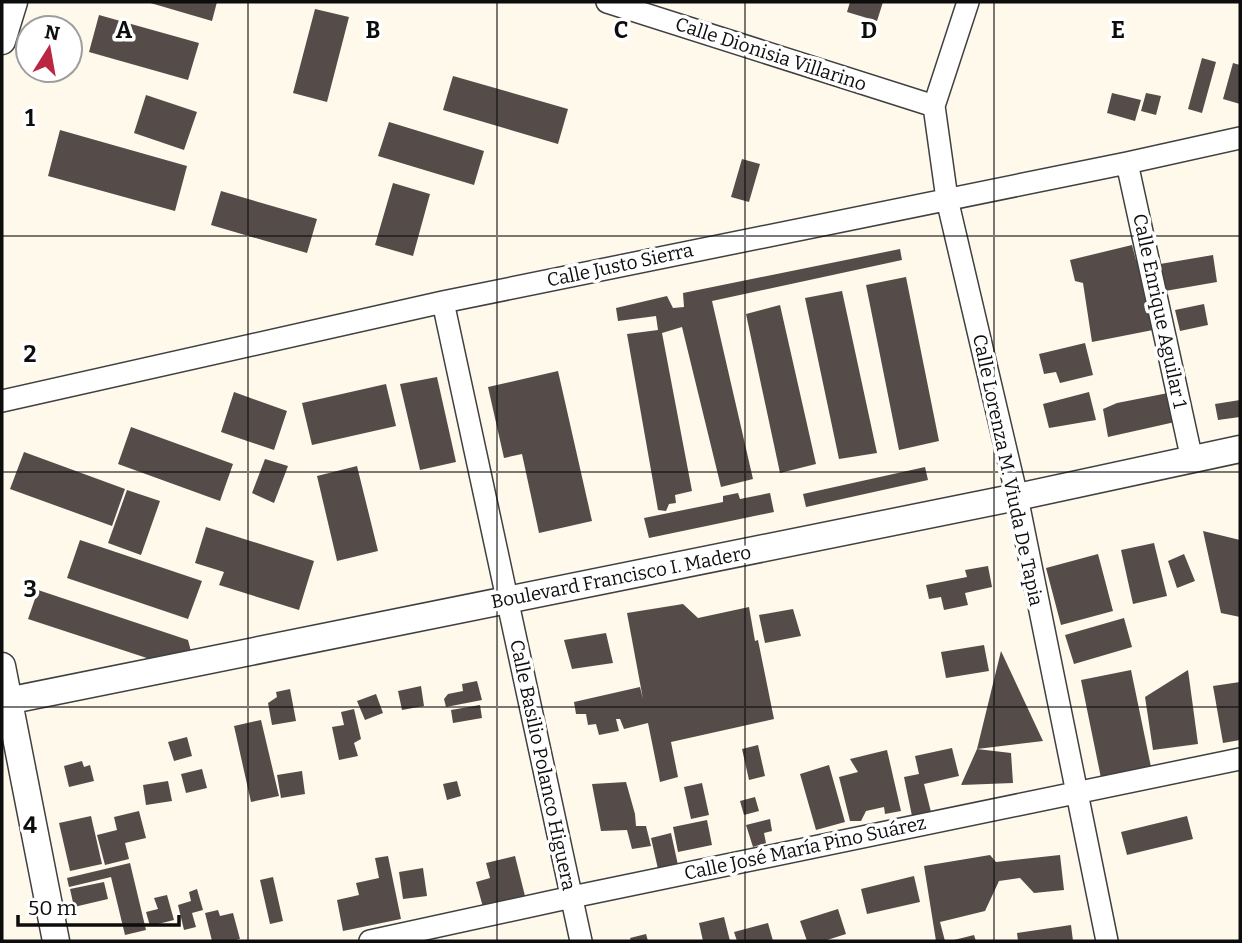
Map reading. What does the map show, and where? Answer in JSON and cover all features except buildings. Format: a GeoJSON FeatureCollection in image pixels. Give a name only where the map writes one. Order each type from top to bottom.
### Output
{"type":"FeatureCollection","features":[{"type":"Feature","properties":{"kind":"street"},"geometry":{"type":"LineString","coordinates":[[2,41],[14,2]]}},
{"type":"Feature","properties":{"kind":"street","name":"Calle Dionisia Villarino"},"geometry":{"type":"LineString","coordinates":[[607,2],[934,106]]}},
{"type":"Feature","properties":{"kind":"street","name":"Calle Lorenza M. Viuda De Tapia"},"geometry":{"type":"LineString","coordinates":[[968,2],[934,106],[947,199],[1017,497],[1107,941]]}},
{"type":"Feature","properties":{"kind":"street","name":"Calle Justo Sierra"},"geometry":{"type":"LineString","coordinates":[[2,401],[443,302],[1240,138]]}},
{"type":"Feature","properties":{"kind":"street","name":"Calle Enrique Aguilar 1"},"geometry":{"type":"LineString","coordinates":[[1128,163],[1192,460]]}},
{"type":"Feature","properties":{"kind":"street","name":"Calle Basilio Polanco Higuera"},"geometry":{"type":"LineString","coordinates":[[443,302],[581,941]]}},
{"type":"Feature","properties":{"kind":"street","name":"Boulevard Francisco I. Madero"},"geometry":{"type":"LineString","coordinates":[[5,701],[1017,497],[1240,449]]}},
{"type":"Feature","properties":{"kind":"street"},"geometry":{"type":"LineString","coordinates":[[2,666],[5,701],[56,941]]}},
{"type":"Feature","properties":{"kind":"street","name":"Calle José María Pino Suárez"},"geometry":{"type":"LineString","coordinates":[[370,941],[1240,759]]}}]}
